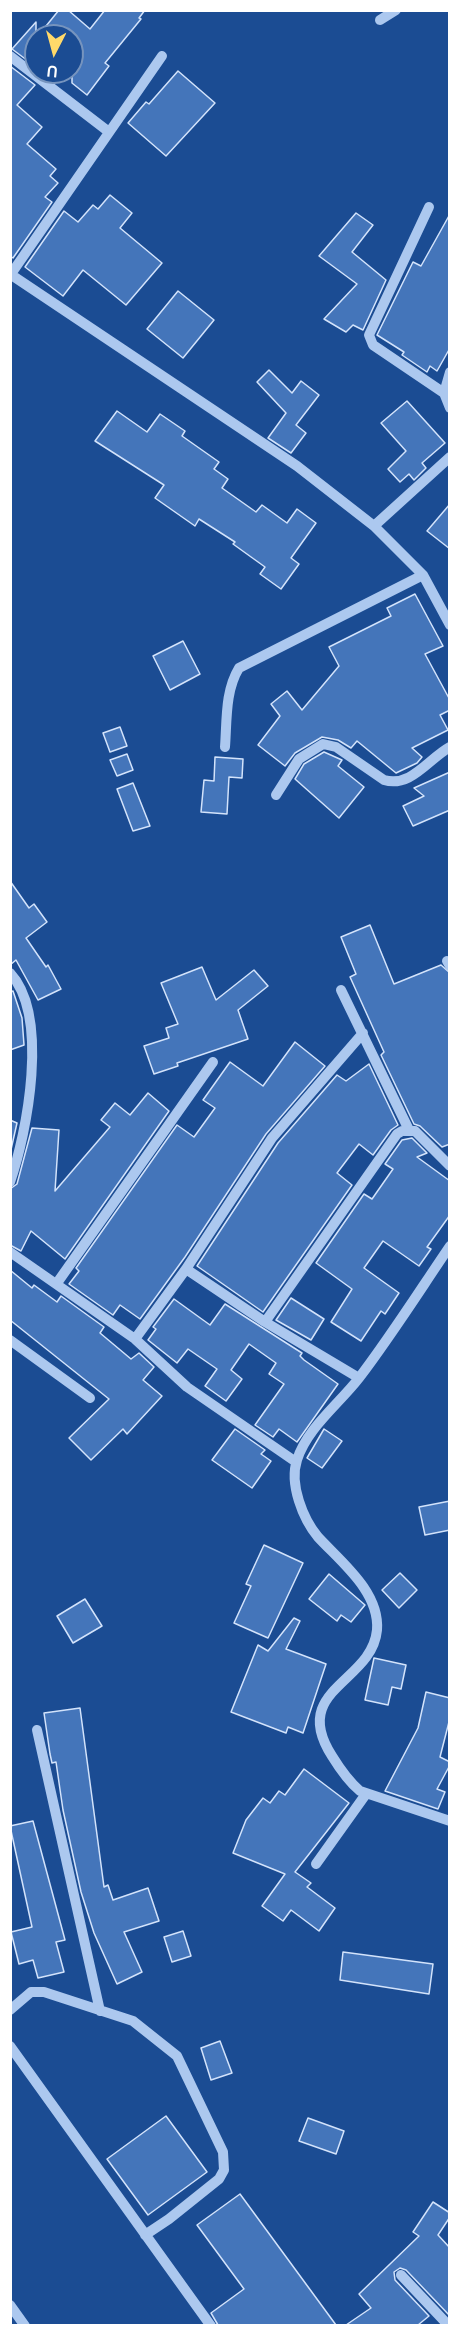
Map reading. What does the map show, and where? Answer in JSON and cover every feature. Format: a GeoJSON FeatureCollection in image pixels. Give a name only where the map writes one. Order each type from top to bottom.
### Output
{"type":"FeatureCollection","features":[{"type":"Feature","properties":{"kind":"street"},"geometry":{"type":"LineString","coordinates":[[380,20],[396,10]]}},
{"type":"Feature","properties":{"kind":"street"},"geometry":{"type":"LineString","coordinates":[[10,56],[109,132]]}},
{"type":"Feature","properties":{"kind":"street"},"geometry":{"type":"LineString","coordinates":[[162,56],[11,274],[297,466],[374,526],[423,575],[450,625]]}},
{"type":"Feature","properties":{"kind":"street"},"geometry":{"type":"LineString","coordinates":[[429,207],[369,335],[373,345],[444,393],[450,408]]}},
{"type":"Feature","properties":{"kind":"street"},"geometry":{"type":"LineString","coordinates":[[444,393],[450,372]]}},
{"type":"Feature","properties":{"kind":"street"},"geometry":{"type":"LineString","coordinates":[[374,526],[450,457]]}},
{"type":"Feature","properties":{"kind":"street"},"geometry":{"type":"LineString","coordinates":[[225,747],[229,694],[233,678],[239,668],[423,575]]}},
{"type":"Feature","properties":{"kind":"street"},"geometry":{"type":"LineString","coordinates":[[276,795],[299,759],[323,744],[336,747],[384,780],[392,782],[409,778],[450,747]]}},
{"type":"Feature","properties":{"kind":"street"},"geometry":{"type":"LineString","coordinates":[[10,974],[22,993],[29,1013],[33,1043],[25,1120],[10,1182]]}},
{"type":"Feature","properties":{"kind":"street"},"geometry":{"type":"LineString","coordinates":[[341,990],[409,1130],[422,1136],[450,1166]]}},
{"type":"Feature","properties":{"kind":"street"},"geometry":{"type":"LineString","coordinates":[[135,1339],[186,1269],[272,1138],[363,1033]]}},
{"type":"Feature","properties":{"kind":"street"},"geometry":{"type":"LineString","coordinates":[[57,1283],[213,1062]]}},
{"type":"Feature","properties":{"kind":"street"},"geometry":{"type":"LineString","coordinates":[[265,1322],[397,1134],[409,1130]]}},
{"type":"Feature","properties":{"kind":"street"},"geometry":{"type":"LineString","coordinates":[[450,1246],[359,1378],[306,1440],[296,1462],[296,1485],[301,1505],[313,1530],[368,1593],[377,1623],[376,1640],[369,1656],[328,1694],[319,1724],[322,1741],[348,1781],[366,1794],[450,1821]]}},
{"type":"Feature","properties":{"kind":"street"},"geometry":{"type":"LineString","coordinates":[[10,1252],[135,1339],[187,1387],[296,1462]]}},
{"type":"Feature","properties":{"kind":"street"},"geometry":{"type":"LineString","coordinates":[[186,1269],[265,1322],[359,1378]]}},
{"type":"Feature","properties":{"kind":"street"},"geometry":{"type":"LineString","coordinates":[[10,1340],[90,1398]]}},
{"type":"Feature","properties":{"kind":"street"},"geometry":{"type":"LineString","coordinates":[[36,1730],[100,2011]]}},
{"type":"Feature","properties":{"kind":"street"},"geometry":{"type":"LineString","coordinates":[[316,1864],[366,1794]]}},
{"type":"Feature","properties":{"kind":"street"},"geometry":{"type":"LineString","coordinates":[[10,2010],[31,1992],[44,1992],[133,2021],[177,2056],[223,2152],[224,2170],[219,2179],[169,2220],[145,2235]]}},
{"type":"Feature","properties":{"kind":"street"},"geometry":{"type":"LineString","coordinates":[[10,2046],[211,2325]]}},
{"type":"Feature","properties":{"kind":"street"},"geometry":{"type":"LineString","coordinates":[[401,2275],[449,2325]]}},
{"type":"Feature","properties":{"kind":"street"},"geometry":{"type":"LineString","coordinates":[[10,2305],[25,2325]]}},
{"type":"Feature","properties":{"kind":"building"},"geometry":{"type":"Polygon","coordinates":[[[59,10],[68,10],[90,29],[105,10],[145,10],[139,18],[141,19],[105,63],[109,66],[87,95],[73,84],[84,84],[84,24],[48,24],[59,10]]]}},
{"type":"Feature","properties":{"kind":"building"},"geometry":{"type":"Polygon","coordinates":[[[24,36],[24,58],[12,49],[24,36]]]}},
{"type":"Feature","properties":{"kind":"building"},"geometry":{"type":"Polygon","coordinates":[[[10,66],[24,77],[24,84],[35,85],[17,105],[42,127],[27,144],[56,169],[50,176],[58,183],[45,197],[52,202],[13,258],[10,256],[10,66]]]}},
{"type":"Feature","properties":{"kind":"building"},"geometry":{"type":"Polygon","coordinates":[[[178,71],[215,103],[166,156],[128,123],[146,102],[149,104],[178,71]]]}},
{"type":"Feature","properties":{"kind":"building"},"geometry":{"type":"Polygon","coordinates":[[[110,195],[132,213],[120,228],[162,263],[126,305],[83,270],[63,296],[25,267],[64,211],[78,222],[93,205],[98,209],[110,195]]]}},
{"type":"Feature","properties":{"kind":"building"},"geometry":{"type":"Polygon","coordinates":[[[356,213],[373,225],[352,252],[386,280],[363,330],[353,325],[346,332],[324,319],[357,284],[319,256],[356,213]]]}},
{"type":"Feature","properties":{"kind":"building"},"geometry":{"type":"Polygon","coordinates":[[[450,214],[450,348],[437,371],[430,366],[427,372],[402,355],[404,352],[377,335],[413,262],[421,266],[450,214]]]}},
{"type":"Feature","properties":{"kind":"building"},"geometry":{"type":"Polygon","coordinates":[[[178,291],[214,320],[183,358],[147,329],[178,291]]]}},
{"type":"Feature","properties":{"kind":"building"},"geometry":{"type":"Polygon","coordinates":[[[269,370],[292,393],[301,381],[319,395],[296,425],[306,433],[291,453],[268,438],[286,413],[257,382],[269,370]]]}},
{"type":"Feature","properties":{"kind":"building"},"geometry":{"type":"Polygon","coordinates":[[[407,401],[445,443],[422,463],[426,468],[414,480],[409,474],[400,482],[388,469],[406,451],[381,423],[407,401]]]}},
{"type":"Feature","properties":{"kind":"building"},"geometry":{"type":"Polygon","coordinates":[[[117,411],[147,432],[160,414],[185,431],[182,436],[219,462],[214,469],[228,479],[222,488],[256,512],[262,505],[287,523],[297,509],[316,523],[291,558],[299,564],[281,589],[260,574],[265,567],[233,544],[235,542],[199,519],[195,526],[155,498],[164,485],[95,441],[117,411]]]}},
{"type":"Feature","properties":{"kind":"building"},"geometry":{"type":"Polygon","coordinates":[[[450,504],[450,549],[427,531],[450,504]]]}},
{"type":"Feature","properties":{"kind":"building"},"geometry":{"type":"Polygon","coordinates":[[[415,594],[443,646],[425,654],[450,700],[450,710],[440,715],[448,730],[412,748],[422,757],[417,763],[396,773],[357,741],[351,748],[338,740],[322,737],[295,753],[285,766],[258,745],[280,716],[271,704],[287,691],[302,710],[339,666],[329,647],[391,616],[387,608],[415,594]]]}},
{"type":"Feature","properties":{"kind":"building"},"geometry":{"type":"Polygon","coordinates":[[[183,641],[200,674],[170,690],[153,656],[183,641]]]}},
{"type":"Feature","properties":{"kind":"building"},"geometry":{"type":"Polygon","coordinates":[[[120,727],[127,746],[110,752],[103,733],[120,727]]]}},
{"type":"Feature","properties":{"kind":"building"},"geometry":{"type":"Polygon","coordinates":[[[324,752],[342,760],[338,766],[364,787],[339,818],[295,779],[304,764],[324,752]]]}},
{"type":"Feature","properties":{"kind":"building"},"geometry":{"type":"Polygon","coordinates":[[[127,754],[133,770],[117,776],[110,760],[127,754]]]}},
{"type":"Feature","properties":{"kind":"building"},"geometry":{"type":"Polygon","coordinates":[[[215,757],[243,759],[242,778],[229,777],[227,814],[201,812],[204,780],[214,781],[215,757]]]}},
{"type":"Feature","properties":{"kind":"building"},"geometry":{"type":"Polygon","coordinates":[[[450,772],[450,810],[413,826],[403,806],[424,796],[414,788],[450,772]]]}},
{"type":"Feature","properties":{"kind":"building"},"geometry":{"type":"Polygon","coordinates":[[[133,783],[150,826],[133,831],[117,789],[133,783]]]}},
{"type":"Feature","properties":{"kind":"building"},"geometry":{"type":"Polygon","coordinates":[[[10,881],[29,908],[34,904],[47,922],[26,938],[46,967],[48,965],[61,989],[38,1000],[16,960],[10,965],[10,881]]]}},
{"type":"Feature","properties":{"kind":"building"},"geometry":{"type":"Polygon","coordinates":[[[370,925],[394,984],[441,965],[450,973],[450,1144],[442,1147],[420,1126],[414,1124],[381,1055],[384,1052],[350,977],[356,974],[341,937],[370,925]]]}},
{"type":"Feature","properties":{"kind":"building"},"geometry":{"type":"Polygon","coordinates":[[[202,967],[216,1000],[254,970],[268,986],[238,1010],[248,1039],[177,1063],[178,1066],[154,1074],[144,1046],[169,1038],[166,1028],[178,1024],[161,983],[202,967]]]}},
{"type":"Feature","properties":{"kind":"building"},"geometry":{"type":"Polygon","coordinates":[[[13,991],[22,1018],[24,1045],[10,1050],[10,992],[13,991]]]}},
{"type":"Feature","properties":{"kind":"building"},"geometry":{"type":"Polygon","coordinates":[[[295,1042],[325,1066],[266,1134],[185,1257],[140,1319],[120,1305],[113,1315],[69,1284],[79,1271],[76,1268],[177,1125],[194,1137],[215,1108],[203,1100],[230,1062],[263,1086],[295,1042]]]}},
{"type":"Feature","properties":{"kind":"building"},"geometry":{"type":"Polygon","coordinates":[[[369,1064],[398,1125],[391,1130],[373,1155],[359,1144],[337,1173],[352,1185],[263,1312],[197,1266],[278,1143],[337,1075],[346,1081],[369,1064]]]}},
{"type":"Feature","properties":{"kind":"building"},"geometry":{"type":"Polygon","coordinates":[[[148,1093],[169,1111],[65,1259],[31,1231],[21,1251],[10,1245],[10,1189],[17,1184],[32,1128],[59,1130],[55,1191],[110,1127],[101,1120],[115,1103],[130,1115],[148,1093]]]}},
{"type":"Feature","properties":{"kind":"building"},"geometry":{"type":"Polygon","coordinates":[[[10,1120],[17,1123],[10,1154],[10,1120]]]}},
{"type":"Feature","properties":{"kind":"building"},"geometry":{"type":"Polygon","coordinates":[[[412,1138],[427,1153],[417,1157],[450,1181],[450,1215],[427,1247],[431,1249],[419,1266],[383,1241],[364,1268],[399,1293],[385,1314],[381,1311],[361,1341],[331,1322],[352,1289],[316,1263],[364,1194],[372,1199],[393,1169],[385,1164],[402,1140],[412,1138]]]}},
{"type":"Feature","properties":{"kind":"building"},"geometry":{"type":"Polygon","coordinates":[[[10,1270],[32,1288],[34,1285],[57,1302],[61,1296],[104,1327],[100,1333],[131,1359],[139,1353],[154,1367],[143,1380],[162,1396],[127,1434],[123,1429],[91,1460],[69,1438],[109,1399],[10,1320],[10,1270]]]}},
{"type":"Feature","properties":{"kind":"building"},"geometry":{"type":"Polygon","coordinates":[[[291,1298],[324,1319],[311,1340],[276,1320],[291,1298]]]}},
{"type":"Feature","properties":{"kind":"building"},"geometry":{"type":"Polygon","coordinates":[[[174,1299],[210,1325],[225,1304],[302,1353],[300,1356],[304,1360],[338,1384],[297,1442],[279,1429],[273,1437],[255,1425],[284,1384],[269,1374],[276,1363],[249,1344],[231,1370],[242,1379],[226,1401],[205,1386],[217,1369],[188,1349],[177,1363],[148,1340],[156,1329],[153,1327],[174,1299]]]}},
{"type":"Feature","properties":{"kind":"building"},"geometry":{"type":"Polygon","coordinates":[[[235,1429],[265,1450],[261,1454],[271,1461],[252,1488],[212,1460],[235,1429]]]}},
{"type":"Feature","properties":{"kind":"building"},"geometry":{"type":"Polygon","coordinates":[[[324,1429],[342,1441],[322,1468],[307,1458],[324,1429]]]}},
{"type":"Feature","properties":{"kind":"building"},"geometry":{"type":"Polygon","coordinates":[[[450,1501],[450,1530],[425,1535],[419,1507],[450,1501]]]}},
{"type":"Feature","properties":{"kind":"building"},"geometry":{"type":"Polygon","coordinates":[[[264,1545],[303,1563],[268,1638],[234,1623],[251,1586],[246,1584],[264,1545]]]}},
{"type":"Feature","properties":{"kind":"building"},"geometry":{"type":"Polygon","coordinates":[[[400,1573],[417,1590],[399,1608],[382,1590],[400,1573]]]}},
{"type":"Feature","properties":{"kind":"building"},"geometry":{"type":"Polygon","coordinates":[[[329,1574],[365,1605],[351,1622],[341,1615],[337,1621],[309,1599],[329,1574]]]}},
{"type":"Feature","properties":{"kind":"building"},"geometry":{"type":"Polygon","coordinates":[[[85,1599],[102,1626],[73,1643],[57,1616],[85,1599]]]}},
{"type":"Feature","properties":{"kind":"building"},"geometry":{"type":"Polygon","coordinates":[[[294,1618],[300,1621],[286,1649],[326,1664],[303,1733],[288,1727],[286,1733],[231,1712],[258,1645],[268,1651],[294,1618]]]}},
{"type":"Feature","properties":{"kind":"building"},"geometry":{"type":"Polygon","coordinates":[[[374,1658],[406,1665],[401,1689],[392,1687],[388,1705],[365,1700],[374,1658]]]}},
{"type":"Feature","properties":{"kind":"building"},"geometry":{"type":"Polygon","coordinates":[[[426,1692],[450,1698],[450,1718],[440,1757],[450,1762],[450,1765],[437,1789],[445,1792],[438,1809],[385,1791],[418,1728],[426,1692]]]}},
{"type":"Feature","properties":{"kind":"building"},"geometry":{"type":"Polygon","coordinates":[[[80,1708],[104,1887],[108,1885],[113,1900],[148,1888],[159,1921],[124,1932],[142,1972],[117,1984],[94,1933],[81,1892],[63,1810],[56,1762],[52,1763],[50,1754],[44,1713],[80,1708]]]}},
{"type":"Feature","properties":{"kind":"building"},"geometry":{"type":"Polygon","coordinates":[[[304,1769],[349,1803],[295,1872],[311,1883],[307,1887],[335,1908],[319,1931],[291,1910],[283,1921],[262,1906],[285,1874],[233,1853],[246,1820],[263,1798],[270,1803],[279,1791],[285,1795],[304,1769]]]}},
{"type":"Feature","properties":{"kind":"building"},"geometry":{"type":"Polygon","coordinates":[[[33,1821],[65,1940],[56,1942],[64,1972],[38,1978],[33,1960],[19,1964],[11,1932],[32,1927],[10,1826],[33,1821]]]}},
{"type":"Feature","properties":{"kind":"building"},"geometry":{"type":"Polygon","coordinates":[[[183,1931],[191,1956],[172,1962],[164,1937],[183,1931]]]}},
{"type":"Feature","properties":{"kind":"building"},"geometry":{"type":"Polygon","coordinates":[[[343,1952],[433,1964],[429,1994],[340,1980],[343,1952]]]}},
{"type":"Feature","properties":{"kind":"building"},"geometry":{"type":"Polygon","coordinates":[[[220,2041],[232,2073],[211,2080],[201,2048],[220,2041]]]}},
{"type":"Feature","properties":{"kind":"building"},"geometry":{"type":"Polygon","coordinates":[[[166,2116],[207,2172],[148,2215],[107,2159],[166,2116]]]}},
{"type":"Feature","properties":{"kind":"building"},"geometry":{"type":"Polygon","coordinates":[[[308,2118],[344,2131],[336,2154],[299,2141],[308,2118]]]}},
{"type":"Feature","properties":{"kind":"building"},"geometry":{"type":"Polygon","coordinates":[[[240,2194],[336,2325],[218,2325],[211,2313],[244,2289],[197,2225],[240,2194]]]}},
{"type":"Feature","properties":{"kind":"building"},"geometry":{"type":"Polygon","coordinates":[[[433,2202],[450,2213],[450,2217],[438,2235],[450,2248],[450,2316],[406,2270],[400,2268],[394,2272],[395,2280],[429,2316],[418,2325],[346,2325],[371,2308],[359,2294],[419,2236],[413,2232],[433,2202]]]}}]}
